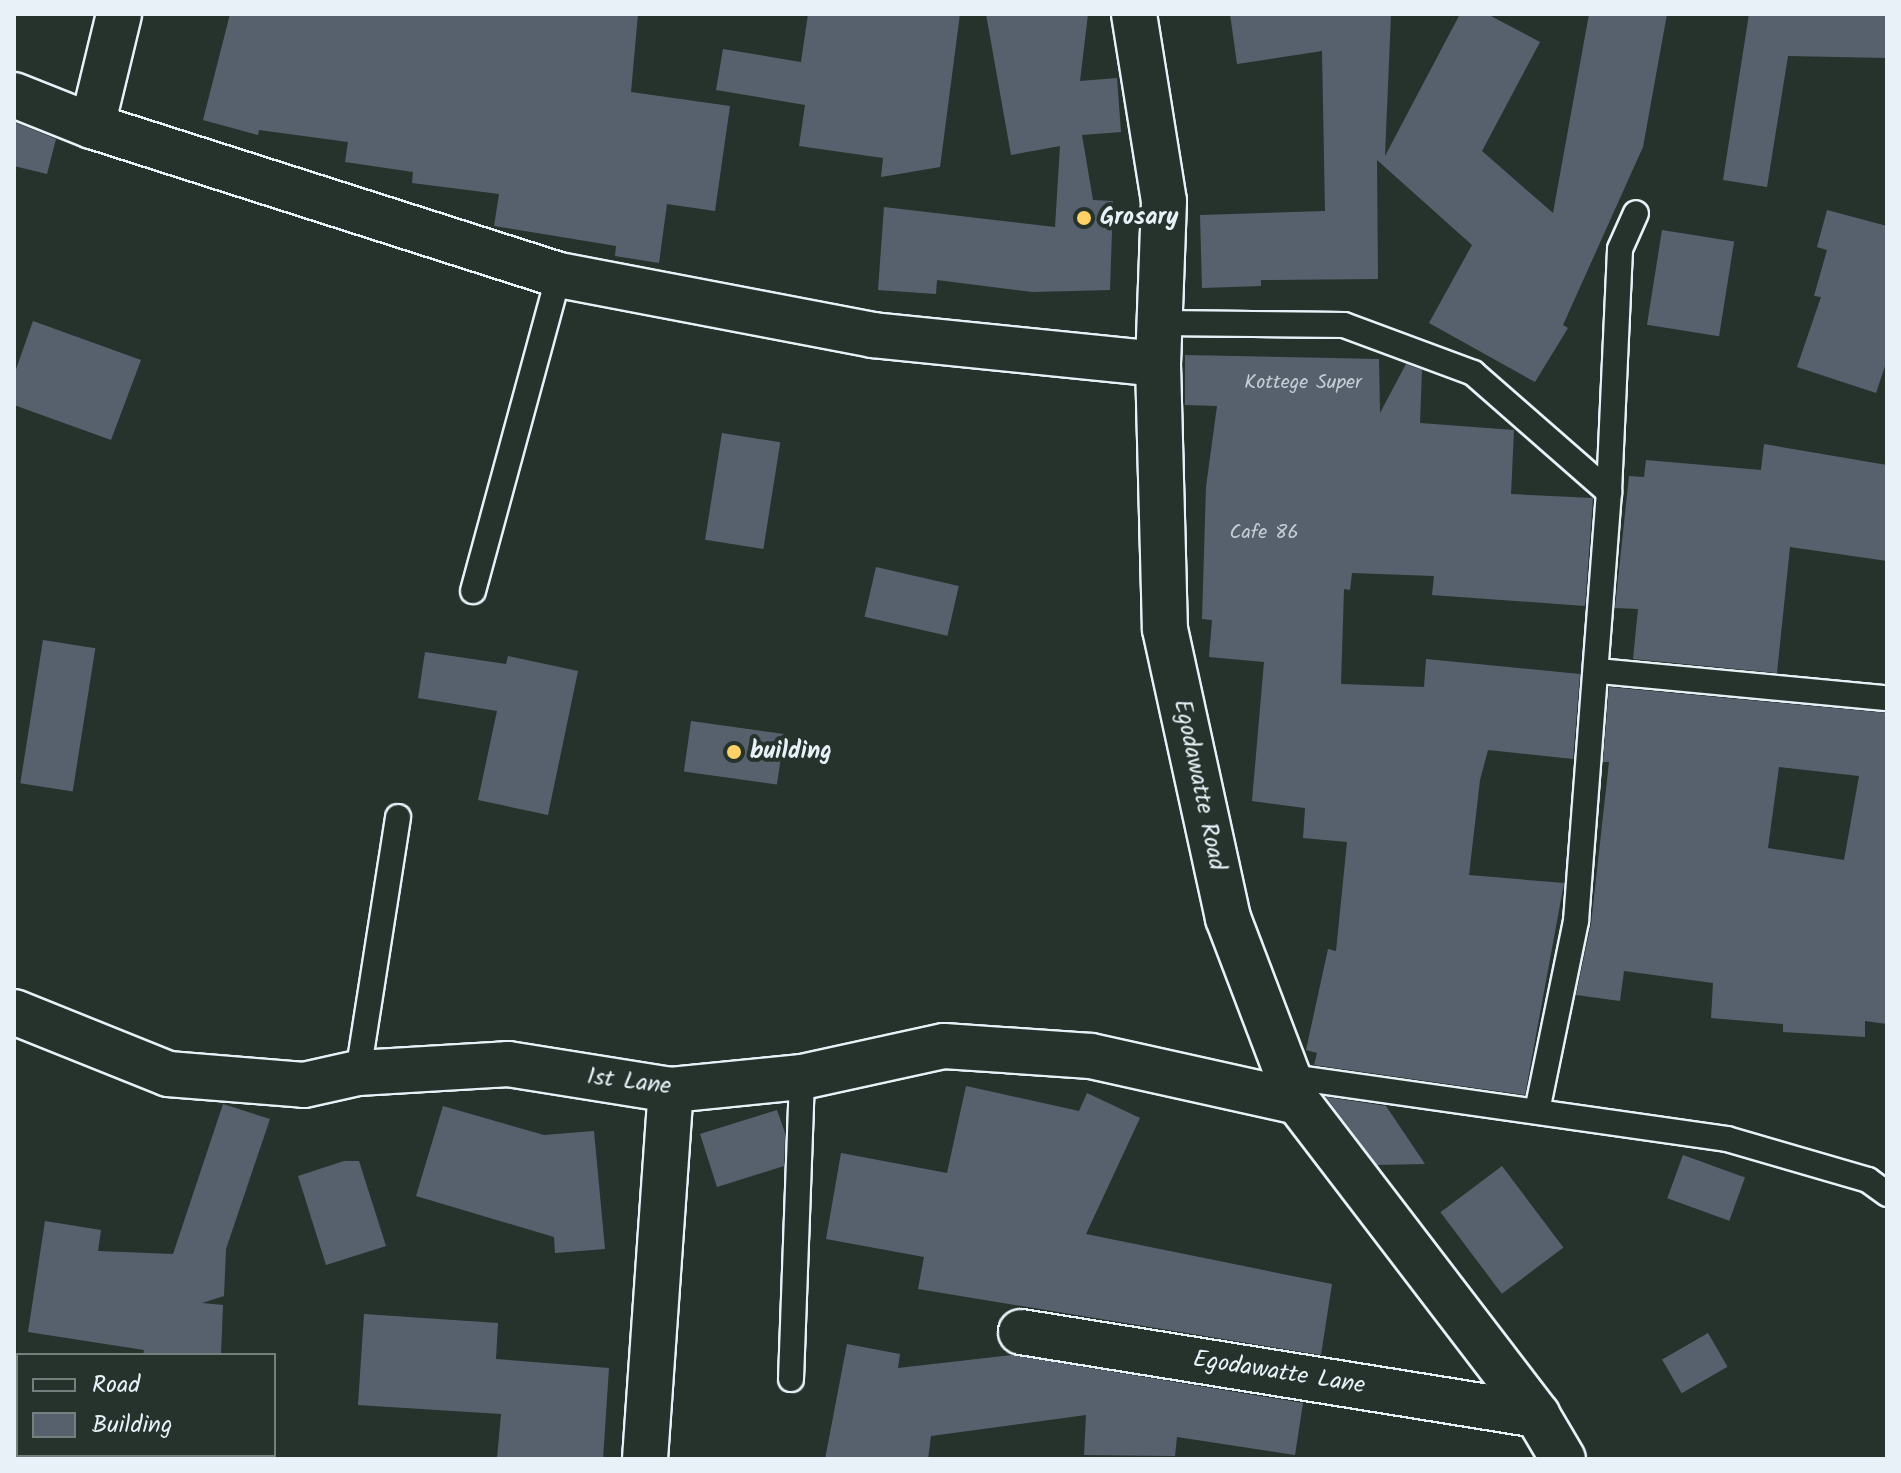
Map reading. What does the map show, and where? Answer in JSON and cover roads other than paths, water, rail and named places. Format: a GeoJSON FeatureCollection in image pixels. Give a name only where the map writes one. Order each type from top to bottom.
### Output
{"type":"FeatureCollection","features":[{"type":"Feature","properties":{"kind":"street"},"geometry":{"type":"LineString","coordinates":[[92,126],[119,14]]}},
{"type":"Feature","properties":{"kind":"street","name":"Egodawatte Road"},"geometry":{"type":"LineString","coordinates":[[1134,14],[1164,201],[1160,344],[1165,629],[1228,918],[1292,1089],[1537,1415],[1563,1459]]}},
{"type":"Feature","properties":{"kind":"street"},"geometry":{"type":"LineString","coordinates":[[14,95],[92,126],[559,275],[873,335],[1160,344]]}},
{"type":"Feature","properties":{"kind":"street","name":"1st Lane"},"geometry":{"type":"LineString","coordinates":[[14,1012],[168,1074],[304,1085],[358,1073],[508,1064],[671,1090],[802,1077],[944,1046],[1091,1056],[1292,1089]]}},
{"type":"Feature","properties":{"kind":"street"},"geometry":{"type":"LineString","coordinates":[[645,1459],[671,1090]]}},
{"type":"Feature","properties":{"kind":"street","name":"Egodawatte Lane"},"geometry":{"type":"LineString","coordinates":[[1021,1332],[1537,1415]]}},
{"type":"Feature","properties":{"kind":"lane"},"geometry":{"type":"LineString","coordinates":[[1537,1111],[1576,921],[1599,671],[1620,249],[1636,213]]}},
{"type":"Feature","properties":{"kind":"lane"},"geometry":{"type":"LineString","coordinates":[[473,591],[559,275]]}},
{"type":"Feature","properties":{"kind":"lane"},"geometry":{"type":"LineString","coordinates":[[1160,344],[1344,325],[1473,373],[1609,492]]}},
{"type":"Feature","properties":{"kind":"lane"},"geometry":{"type":"LineString","coordinates":[[1599,671],[1887,698]]}},
{"type":"Feature","properties":{"kind":"lane"},"geometry":{"type":"LineString","coordinates":[[358,1073],[398,817]]}},
{"type":"Feature","properties":{"kind":"lane"},"geometry":{"type":"LineString","coordinates":[[791,1379],[802,1077]]}},
{"type":"Feature","properties":{"kind":"lane"},"geometry":{"type":"LineString","coordinates":[[1292,1089],[1537,1111],[1727,1139],[1868,1180],[1887,1194]]}},
{"type":"Feature","properties":{"kind":"place","name":"Grosary"},"geometry":{"type":"Point","coordinates":[1084,218]}},
{"type":"Feature","properties":{"kind":"place","name":"building"},"geometry":{"type":"Point","coordinates":[734,752]}}]}
